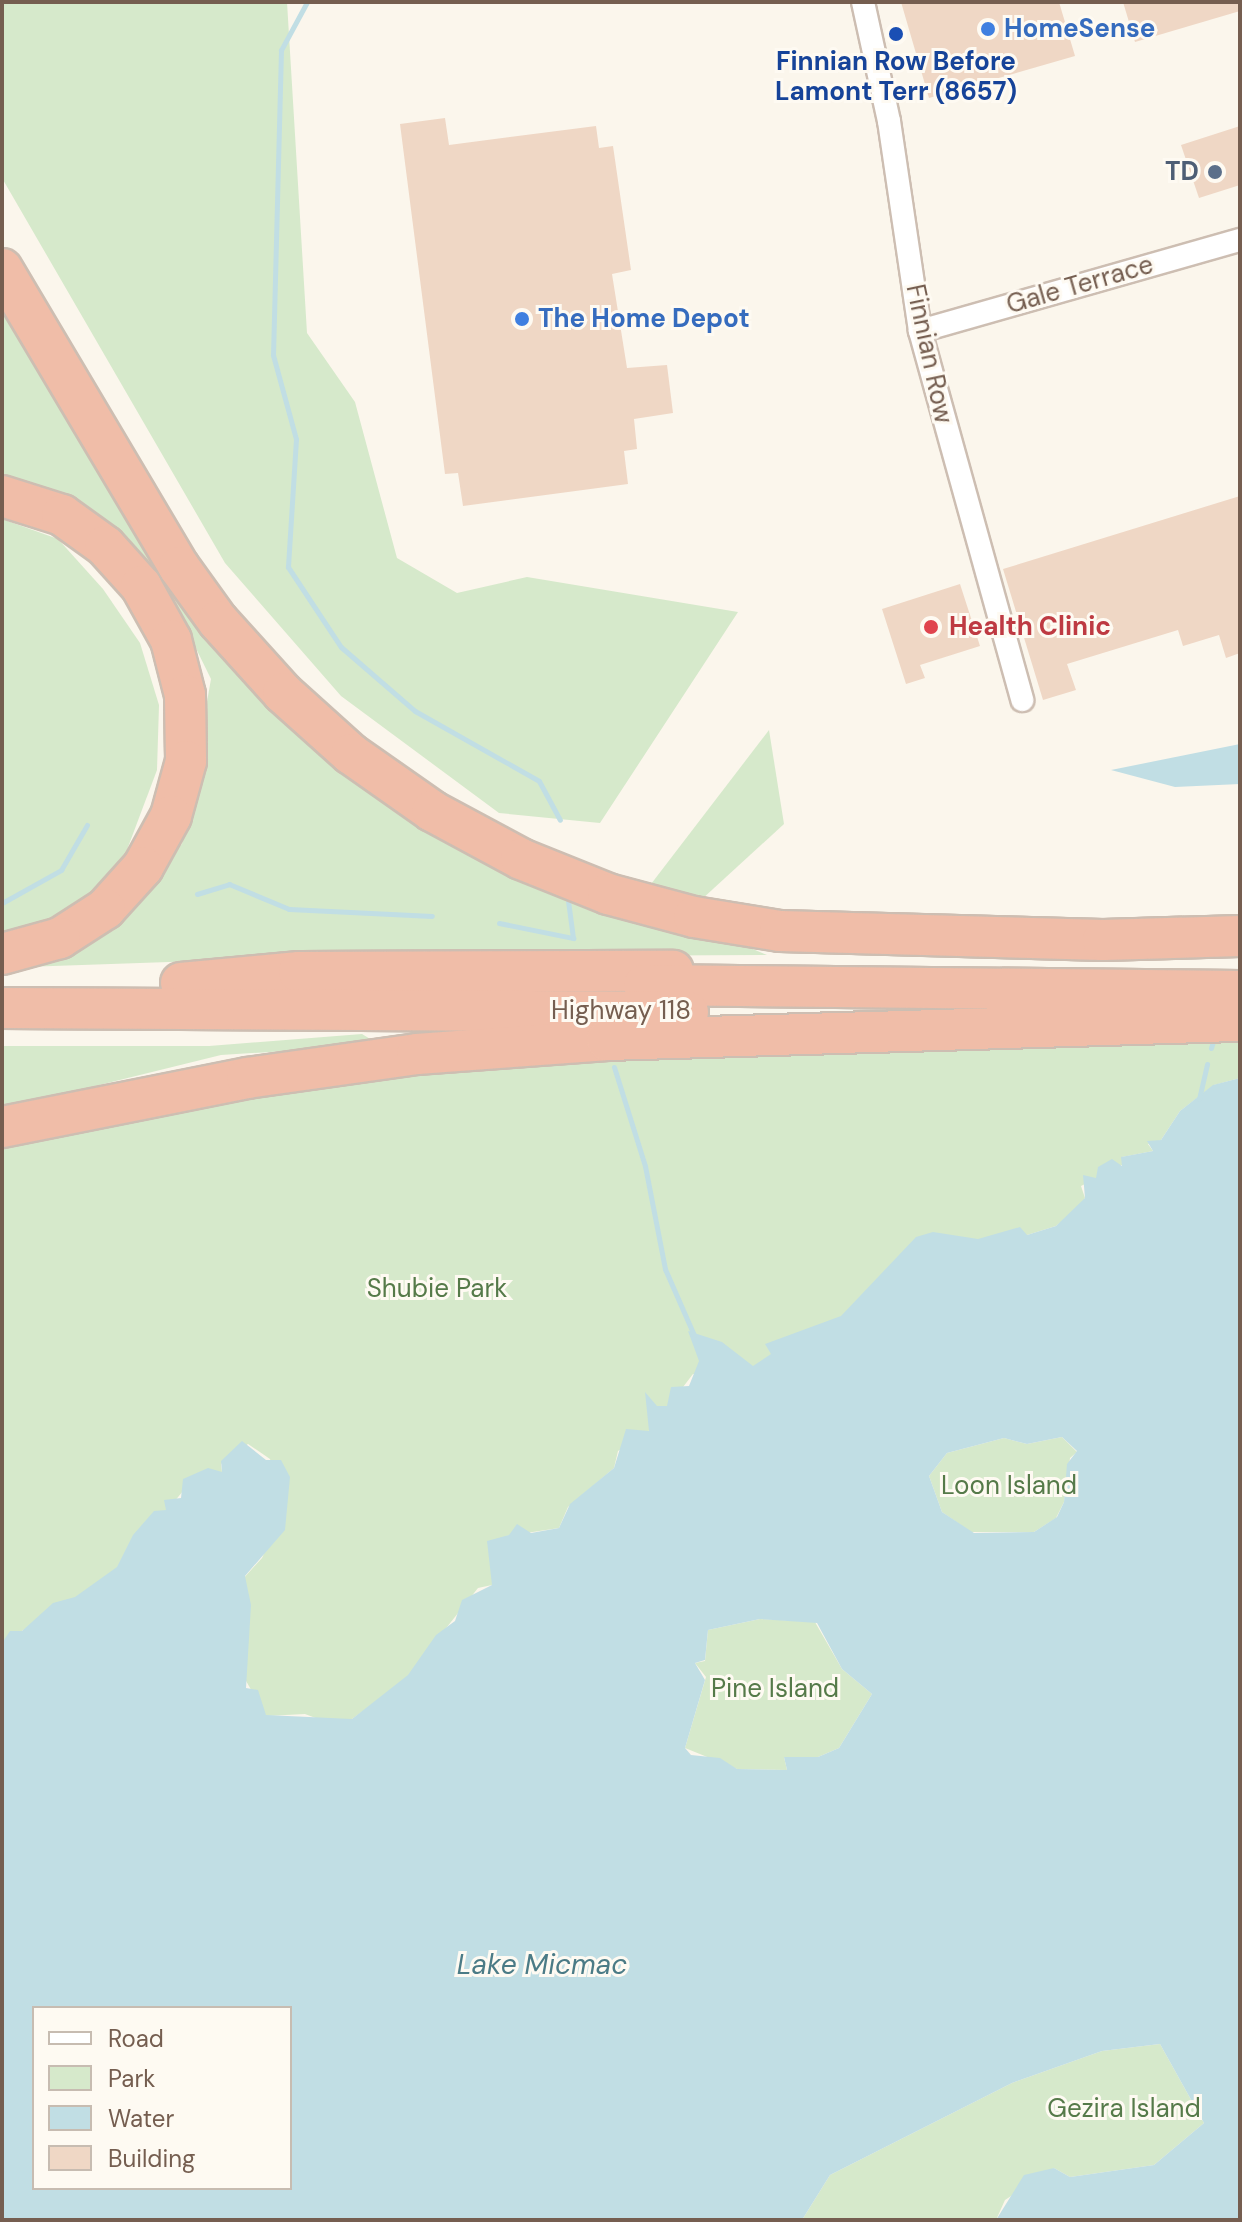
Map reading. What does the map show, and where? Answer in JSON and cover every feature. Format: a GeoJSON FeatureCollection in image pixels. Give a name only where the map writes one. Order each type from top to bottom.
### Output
{"type":"FeatureCollection","features":[{"type":"Feature","properties":{"kind":"highway"},"geometry":{"type":"LineString","coordinates":[[2,269],[179,567],[218,621],[283,693],[351,754],[432,811],[521,859],[608,894],[780,931],[1103,940],[1240,937]]}},
{"type":"Feature","properties":{"kind":"highway"},"geometry":{"type":"LineString","coordinates":[[2,496],[62,515],[105,546],[141,586],[171,640],[181,681],[186,761],[171,816],[150,855],[105,909],[60,938],[2,954]]}},
{"type":"Feature","properties":{"kind":"highway"},"geometry":{"type":"LineString","coordinates":[[181,983],[299,972],[857,967],[1240,937]]}},
{"type":"Feature","properties":{"kind":"highway","name":"Highway 118"},"geometry":{"type":"LineString","coordinates":[[2,982],[181,983],[1239,1011]]}},
{"type":"Feature","properties":{"kind":"highway","name":"Highway 118"},"geometry":{"type":"LineString","coordinates":[[2,1008],[1239,1011]]}},
{"type":"Feature","properties":{"kind":"highway"},"geometry":{"type":"LineString","coordinates":[[2,1018],[64,1008]]}},
{"type":"Feature","properties":{"kind":"highway"},"geometry":{"type":"LineString","coordinates":[[2,1127],[247,1078],[417,1054],[607,1040],[1106,1030],[1239,1011]]}},
{"type":"Feature","properties":{"kind":"street","name":"Finnian Row"},"geometry":{"type":"LineString","coordinates":[[863,2],[889,121],[920,331],[1022,700]]}},
{"type":"Feature","properties":{"kind":"street","name":"Gale Terrace"},"geometry":{"type":"LineString","coordinates":[[920,331],[1240,240]]}},
{"type":"Feature","properties":{"kind":"green space"},"geometry":{"type":"Polygon","coordinates":[[[2,2],[287,2],[307,333],[355,402],[397,558],[457,593],[527,577],[738,612],[600,823],[499,813],[341,696],[225,563],[2,178],[2,2]]]}},
{"type":"Feature","properties":{"kind":"green space"},"geometry":{"type":"Polygon","coordinates":[[[2,294],[358,783],[767,955],[318,957],[24,967],[182,844],[211,679],[156,567],[112,534],[2,491],[2,294]]]}},
{"type":"Feature","properties":{"kind":"green space"},"geometry":{"type":"Polygon","coordinates":[[[2,519],[58,539],[103,589],[140,643],[159,705],[157,770],[116,879],[60,920],[2,939],[2,519]]]}},
{"type":"Feature","properties":{"kind":"green space"},"geometry":{"type":"Polygon","coordinates":[[[769,730],[784,824],[701,900],[648,888],[769,730]]]}},
{"type":"Feature","properties":{"kind":"green space","name":"Shubie Park"},"geometry":{"type":"Polygon","coordinates":[[[1240,1033],[1240,1078],[1214,1085],[1180,1111],[1161,1140],[1148,1144],[1153,1151],[1122,1157],[1127,1165],[1100,1166],[1097,1178],[1081,1186],[1085,1198],[1079,1207],[1056,1226],[1027,1235],[814,1376],[693,1374],[650,1430],[618,1451],[614,1468],[568,1507],[559,1528],[506,1536],[492,1585],[478,1588],[404,1681],[352,1719],[334,1725],[305,1714],[266,1716],[237,1665],[248,1646],[242,1580],[262,1558],[285,1510],[270,1459],[248,1444],[221,1464],[222,1472],[183,1491],[114,1575],[2,1643],[2,1125],[322,1062],[1240,1033]]]}},
{"type":"Feature","properties":{"kind":"green space"},"geometry":{"type":"Polygon","coordinates":[[[362,1034],[380,1045],[221,1055],[2,1109],[2,1046],[209,1046],[362,1034]]]}},
{"type":"Feature","properties":{"kind":"green space","name":"Loon Island"},"geometry":{"type":"Polygon","coordinates":[[[1062,1437],[1077,1452],[1070,1458],[1064,1502],[1056,1518],[1034,1532],[971,1532],[942,1512],[929,1476],[947,1453],[1004,1438],[1027,1444],[1062,1437]]]}},
{"type":"Feature","properties":{"kind":"green space","name":"Pine Island"},"geometry":{"type":"Polygon","coordinates":[[[760,1619],[815,1622],[842,1669],[872,1694],[839,1748],[818,1757],[784,1757],[787,1770],[737,1769],[685,1748],[706,1677],[695,1663],[705,1661],[708,1630],[760,1619]]]}},
{"type":"Feature","properties":{"kind":"green space","name":"Gezira Island"},"geometry":{"type":"Polygon","coordinates":[[[1160,2044],[1204,2123],[1154,2165],[1070,2177],[1054,2168],[1005,2200],[996,2220],[802,2220],[830,2175],[1012,2083],[1102,2051],[1160,2044]]]}},
{"type":"Feature","properties":{"kind":"water"},"geometry":{"type":"Polygon","coordinates":[[[1240,744],[1240,784],[1175,787],[1111,770],[1240,744]]]}},
{"type":"Feature","properties":{"kind":"water","name":"Lake Micmac"},"geometry":{"type":"Polygon","coordinates":[[[1240,1078],[1240,2220],[996,2220],[1024,2175],[1054,2168],[1070,2177],[1154,2165],[1204,2123],[1160,2044],[1102,2051],[1012,2083],[830,2175],[802,2220],[2,2220],[2,1643],[10,1631],[22,1631],[53,1603],[75,1597],[117,1567],[133,1535],[154,1511],[166,1510],[164,1500],[181,1498],[183,1479],[208,1468],[222,1472],[221,1461],[242,1441],[266,1460],[281,1460],[290,1477],[285,1530],[245,1576],[251,1605],[246,1688],[258,1690],[266,1715],[352,1719],[408,1675],[436,1635],[455,1621],[462,1600],[492,1585],[487,1541],[509,1535],[517,1524],[531,1533],[559,1528],[570,1504],[614,1468],[626,1429],[649,1431],[645,1392],[657,1406],[667,1406],[671,1387],[689,1386],[699,1361],[688,1331],[722,1342],[753,1366],[771,1354],[765,1344],[841,1316],[916,1237],[933,1232],[978,1239],[1020,1227],[1027,1235],[1056,1226],[1085,1198],[1083,1175],[1096,1178],[1098,1167],[1112,1159],[1122,1166],[1121,1157],[1153,1151],[1147,1141],[1161,1140],[1180,1111],[1213,1085],[1240,1078]],[[1062,1437],[1027,1444],[1004,1438],[947,1453],[929,1476],[942,1512],[974,1533],[1034,1532],[1057,1517],[1064,1502],[1067,1464],[1077,1451],[1062,1437]],[[760,1619],[708,1630],[705,1660],[695,1663],[705,1680],[685,1748],[691,1755],[720,1758],[737,1769],[787,1770],[784,1757],[818,1757],[839,1748],[872,1694],[842,1669],[817,1623],[760,1619]]]}},
{"type":"Feature","properties":{"kind":"building","name":"HomeSense"},"geometry":{"type":"Polygon","coordinates":[[[901,2],[1059,2],[1075,56],[929,98],[901,2]]]}},
{"type":"Feature","properties":{"kind":"building"},"geometry":{"type":"Polygon","coordinates":[[[1123,2],[1240,2],[1240,11],[1135,42],[1123,2]]]}},
{"type":"Feature","properties":{"kind":"building","name":"The Home Depot"},"geometry":{"type":"Polygon","coordinates":[[[445,118],[449,145],[596,126],[599,148],[613,146],[631,270],[612,274],[627,368],[667,365],[673,413],[634,419],[637,449],[624,451],[628,484],[463,506],[458,473],[445,474],[400,124],[445,118]]]}},
{"type":"Feature","properties":{"kind":"building","name":"TD"},"geometry":{"type":"Polygon","coordinates":[[[1240,126],[1240,185],[1199,198],[1181,145],[1240,126]]]}},
{"type":"Feature","properties":{"kind":"building"},"geometry":{"type":"Polygon","coordinates":[[[1240,496],[1240,653],[1226,658],[1219,635],[1183,646],[1178,630],[1067,664],[1076,690],[1043,700],[1003,569],[1240,496]]]}},
{"type":"Feature","properties":{"kind":"building","name":"Health Clinic"},"geometry":{"type":"Polygon","coordinates":[[[960,584],[980,646],[920,665],[925,678],[906,684],[882,609],[960,584]]]}},
{"type":"Feature","properties":{"kind":"waterway"},"geometry":{"type":"LineString","coordinates":[[307,2],[281,50],[273,355],[296,439],[288,567],[341,647],[415,711],[539,781],[560,820]]}},
{"type":"Feature","properties":{"kind":"waterway"},"geometry":{"type":"LineString","coordinates":[[2,903],[61,870],[87,825]]}},
{"type":"Feature","properties":{"kind":"waterway"},"geometry":{"type":"LineString","coordinates":[[197,894],[229,884],[289,909],[432,916]]}},
{"type":"Feature","properties":{"kind":"waterway"},"geometry":{"type":"LineString","coordinates":[[499,923],[573,938],[567,893]]}},
{"type":"Feature","properties":{"kind":"waterway"},"geometry":{"type":"LineString","coordinates":[[1211,1048],[1215,1035]]}},
{"type":"Feature","properties":{"kind":"waterway"},"geometry":{"type":"LineString","coordinates":[[1199,1099],[1207,1064]]}},
{"type":"Feature","properties":{"kind":"waterway"},"geometry":{"type":"LineString","coordinates":[[614,1067],[645,1166],[665,1269],[694,1335]]}},
{"type":"Feature","properties":{"kind":"place","name":"HomeSense"},"geometry":{"type":"Point","coordinates":[988,29]}},
{"type":"Feature","properties":{"kind":"place","name":"Finnian Row Before Lamont Terr (8657)"},"geometry":{"type":"Point","coordinates":[896,34]}},
{"type":"Feature","properties":{"kind":"place","name":"TD"},"geometry":{"type":"Point","coordinates":[1215,172]}},
{"type":"Feature","properties":{"kind":"place","name":"The Home Depot"},"geometry":{"type":"Point","coordinates":[522,319]}},
{"type":"Feature","properties":{"kind":"place","name":"Health Clinic"},"geometry":{"type":"Point","coordinates":[931,627]}}]}
